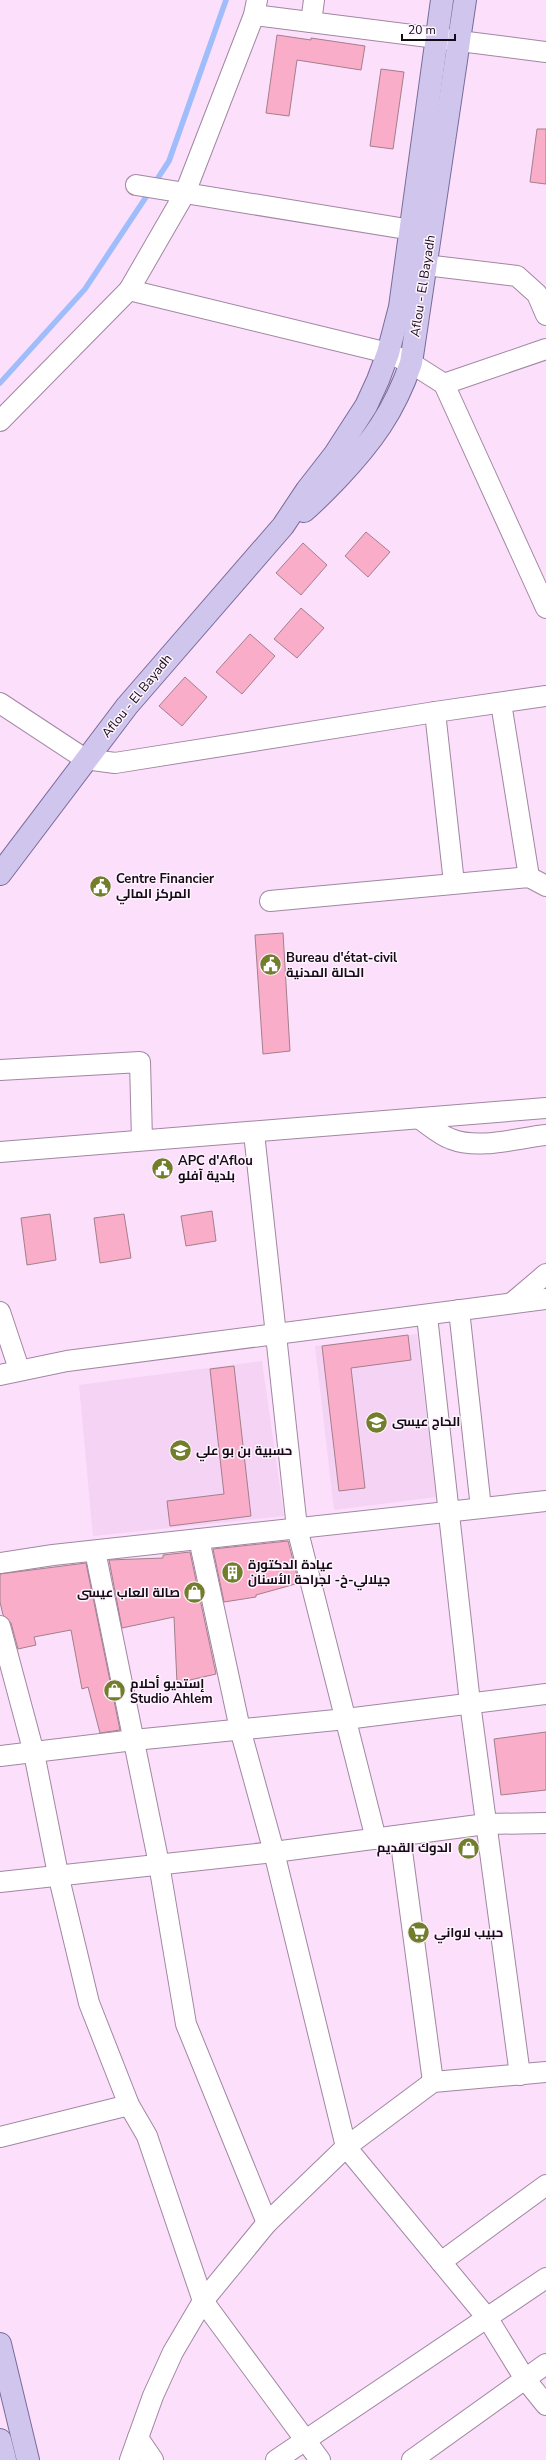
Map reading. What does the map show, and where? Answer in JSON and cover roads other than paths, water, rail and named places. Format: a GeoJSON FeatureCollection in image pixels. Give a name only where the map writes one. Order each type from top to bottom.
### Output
{"type":"FeatureCollection","features":[{"type":"Feature","properties":{"kind":"main road","name":"Aflou - El Bayadh"},"geometry":{"type":"LineString","coordinates":[[0,874],[85,759],[170,655],[284,526],[351,430],[369,399],[388,353],[400,307],[417,264],[412,230],[442,0]]}},
{"type":"Feature","properties":{"kind":"main road","name":"Aflou - El Bayadh"},"geometry":{"type":"LineString","coordinates":[[284,526],[312,505],[370,443],[391,412],[411,363],[417,264],[459,40],[465,0]]}},
{"type":"Feature","properties":{"kind":"main road"},"geometry":{"type":"LineString","coordinates":[[0,2344],[28,2460]]}},
{"type":"Feature","properties":{"kind":"main road"},"geometry":{"type":"LineString","coordinates":[[0,2440],[5,2460]]}},
{"type":"Feature","properties":{"kind":"street"},"geometry":{"type":"LineString","coordinates":[[311,22],[314,0]]}},
{"type":"Feature","properties":{"kind":"street"},"geometry":{"type":"LineString","coordinates":[[0,421],[129,290],[180,192],[256,8],[311,22],[546,52]]}},
{"type":"Feature","properties":{"kind":"street"},"geometry":{"type":"LineString","coordinates":[[136,185],[412,230]]}},
{"type":"Feature","properties":{"kind":"street"},"geometry":{"type":"LineString","coordinates":[[417,264],[516,276],[542,289],[546,315]]}},
{"type":"Feature","properties":{"kind":"street"},"geometry":{"type":"LineString","coordinates":[[129,290],[388,353],[411,363],[444,384],[546,608]]}},
{"type":"Feature","properties":{"kind":"street"},"geometry":{"type":"LineString","coordinates":[[444,384],[546,349]]}},
{"type":"Feature","properties":{"kind":"street"},"geometry":{"type":"LineString","coordinates":[[0,703],[85,759],[104,763],[124,762],[435,712],[546,696]]}},
{"type":"Feature","properties":{"kind":"street"},"geometry":{"type":"LineString","coordinates":[[270,901],[454,883],[537,881],[501,703]]}},
{"type":"Feature","properties":{"kind":"street"},"geometry":{"type":"LineString","coordinates":[[435,712],[454,883]]}},
{"type":"Feature","properties":{"kind":"street"},"geometry":{"type":"LineString","coordinates":[[0,1070],[140,1062],[142,1140]]}},
{"type":"Feature","properties":{"kind":"street"},"geometry":{"type":"LineString","coordinates":[[0,1152],[142,1140],[254,1133],[546,1108]]}},
{"type":"Feature","properties":{"kind":"street"},"geometry":{"type":"LineString","coordinates":[[420,1119],[445,1136],[460,1142],[477,1143],[546,1135]]}},
{"type":"Feature","properties":{"kind":"street"},"geometry":{"type":"LineString","coordinates":[[254,1133],[277,1333],[297,1528],[376,1839]]}},
{"type":"Feature","properties":{"kind":"street"},"geometry":{"type":"LineString","coordinates":[[514,1302],[546,1274]]}},
{"type":"Feature","properties":{"kind":"street"},"geometry":{"type":"LineString","coordinates":[[0,1375],[19,1369],[67,1361],[277,1333],[427,1316],[514,1302],[546,1299]]}},
{"type":"Feature","properties":{"kind":"street"},"geometry":{"type":"LineString","coordinates":[[459,1310],[481,1508]]}},
{"type":"Feature","properties":{"kind":"street"},"geometry":{"type":"LineString","coordinates":[[0,1312],[19,1369]]}},
{"type":"Feature","properties":{"kind":"street"},"geometry":{"type":"LineString","coordinates":[[427,1316],[470,1703],[520,2075]]}},
{"type":"Feature","properties":{"kind":"street"},"geometry":{"type":"LineString","coordinates":[[0,1563],[198,1539],[546,1501]]}},
{"type":"Feature","properties":{"kind":"street"},"geometry":{"type":"LineString","coordinates":[[198,1539],[240,1729],[274,1852],[346,2147],[488,2319],[526,2379],[546,2405]]}},
{"type":"Feature","properties":{"kind":"street"},"geometry":{"type":"LineString","coordinates":[[94,1551],[159,1864],[186,2024],[267,2223]]}},
{"type":"Feature","properties":{"kind":"street"},"geometry":{"type":"LineString","coordinates":[[0,1626],[34,1753],[58,1874],[88,2003],[129,2105],[147,2136],[203,2301],[320,2460]]}},
{"type":"Feature","properties":{"kind":"street"},"geometry":{"type":"LineString","coordinates":[[0,1756],[134,1740],[346,1719],[546,1694]]}},
{"type":"Feature","properties":{"kind":"street"},"geometry":{"type":"LineString","coordinates":[[0,1882],[58,1874],[274,1852],[486,1824],[546,1823]]}},
{"type":"Feature","properties":{"kind":"street"},"geometry":{"type":"LineString","coordinates":[[400,1836],[433,2082]]}},
{"type":"Feature","properties":{"kind":"street"},"geometry":{"type":"LineString","coordinates":[[130,2460],[153,2396],[173,2352],[203,2301],[267,2223],[346,2147],[433,2082],[546,2072]]}},
{"type":"Feature","properties":{"kind":"street"},"geometry":{"type":"LineString","coordinates":[[0,2137],[129,2105]]}},
{"type":"Feature","properties":{"kind":"street"},"geometry":{"type":"LineString","coordinates":[[441,2262],[546,2185]]}},
{"type":"Feature","properties":{"kind":"street"},"geometry":{"type":"LineString","coordinates":[[276,2460],[305,2439],[488,2319],[546,2278]]}},
{"type":"Feature","properties":{"kind":"street"},"geometry":{"type":"LineString","coordinates":[[412,2460],[546,2364]]}},
{"type":"Feature","properties":{"kind":"street"},"geometry":{"type":"LineString","coordinates":[[138,2438],[153,2460]]}},
{"type":"Feature","properties":{"kind":"waterway"},"geometry":{"type":"LineString","coordinates":[[154,184],[169,161],[226,0]]}},
{"type":"Feature","properties":{"kind":"waterway"},"geometry":{"type":"LineString","coordinates":[[0,383],[85,289],[150,191]]}},
{"type":"Feature","properties":{"kind":"place","name":"Centre Financier المركز المالي"},"geometry":{"type":"Point","coordinates":[101,886]}},
{"type":"Feature","properties":{"kind":"place","name":"Bureau d'état-civil الحالة المدنية"},"geometry":{"type":"Point","coordinates":[271,965]}},
{"type":"Feature","properties":{"kind":"place","name":"APC d'Aflou بلدية آفلو"},"geometry":{"type":"Point","coordinates":[162,1168]}},
{"type":"Feature","properties":{"kind":"place","name":"الحاج عيسى"},"geometry":{"type":"Point","coordinates":[376,1422]}},
{"type":"Feature","properties":{"kind":"place","name":"حسبية بن بو علي"},"geometry":{"type":"Point","coordinates":[180,1451]}},
{"type":"Feature","properties":{"kind":"place","name":"عيادة الدكتورة جيلالي-خ- لجراحة الأسنان"},"geometry":{"type":"Point","coordinates":[233,1572]}},
{"type":"Feature","properties":{"kind":"place","name":"صالة العاب عيسى"},"geometry":{"type":"Point","coordinates":[195,1593]}},
{"type":"Feature","properties":{"kind":"place","name":"إستديو أحلام Studio Ahlem"},"geometry":{"type":"Point","coordinates":[115,1691]}},
{"type":"Feature","properties":{"kind":"place","name":"الدوك القديم"},"geometry":{"type":"Point","coordinates":[468,1848]}},
{"type":"Feature","properties":{"kind":"place","name":"حبيب لاواني"},"geometry":{"type":"Point","coordinates":[418,1933]}}]}
